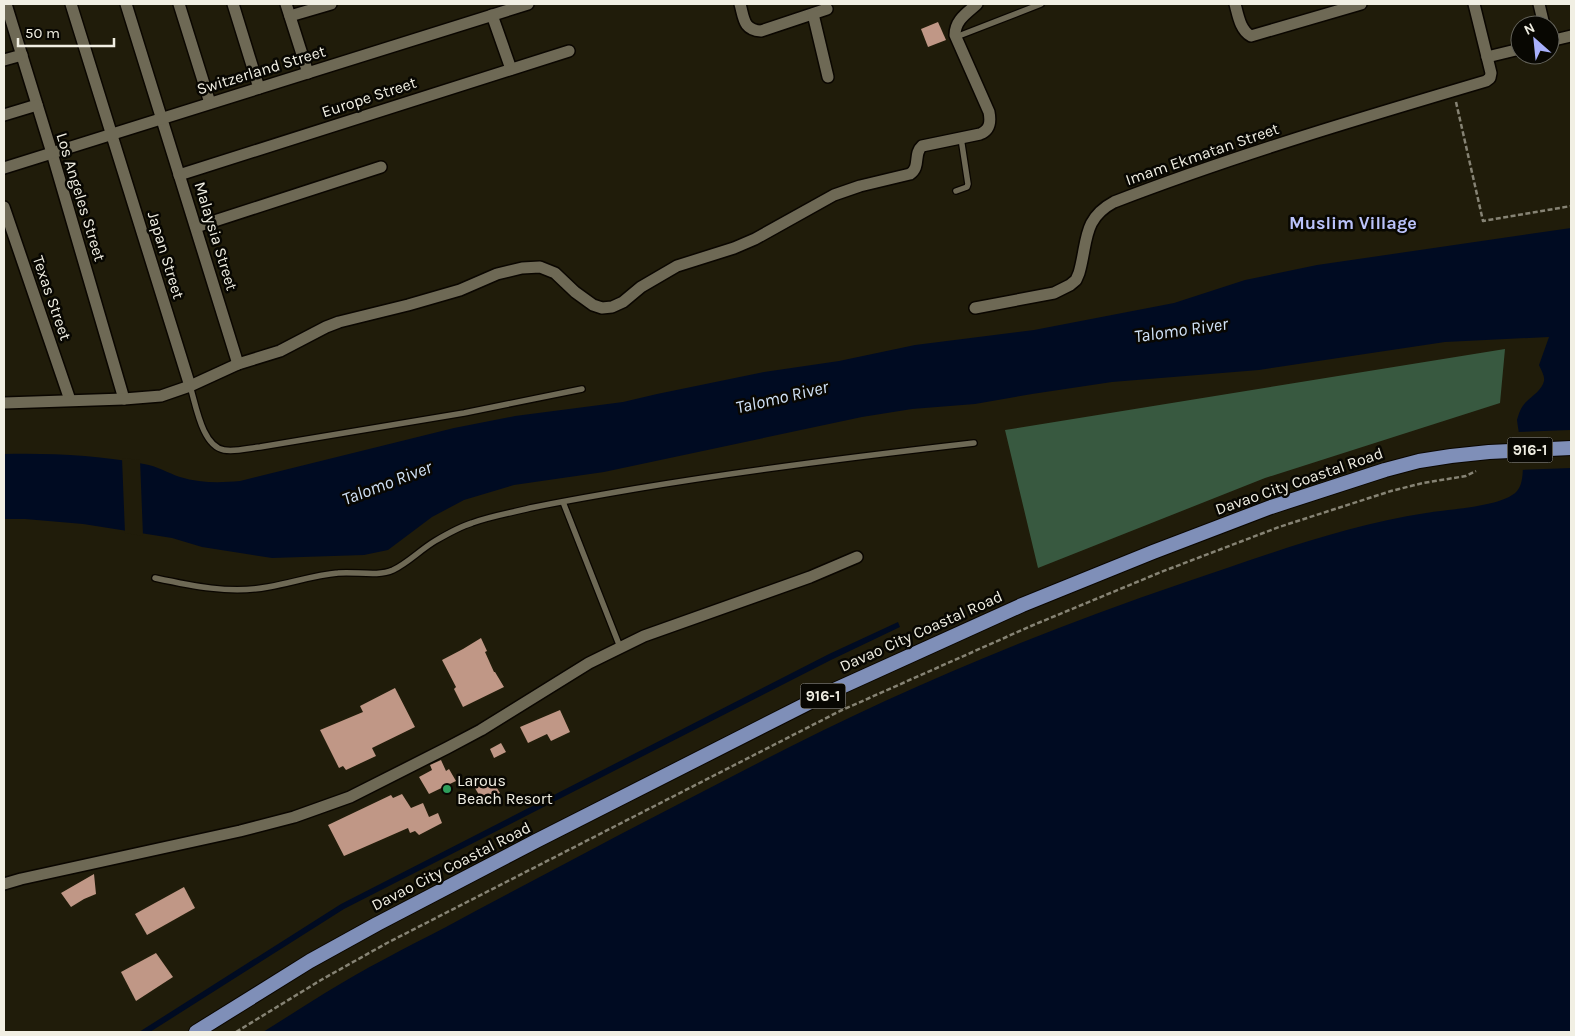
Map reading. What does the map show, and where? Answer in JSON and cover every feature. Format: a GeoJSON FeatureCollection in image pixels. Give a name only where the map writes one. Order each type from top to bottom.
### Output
{"type":"FeatureCollection","features":[{"type":"Feature","properties":{"kind":"main road","name":"Davao City Coastal Road"},"geometry":{"type":"LineString","coordinates":[[196,1032],[310,961],[536,841],[830,692],[1022,605],[1271,507],[1386,470],[1427,460],[1489,452],[1571,448]]}},
{"type":"Feature","properties":{"kind":"street","name":"Los Angeles Street"},"geometry":{"type":"LineString","coordinates":[[6,4],[124,399]]}},
{"type":"Feature","properties":{"kind":"street","name":"Japan Street"},"geometry":{"type":"LineString","coordinates":[[71,4],[190,386]]}},
{"type":"Feature","properties":{"kind":"street","name":"Malaysia Street"},"geometry":{"type":"LineString","coordinates":[[126,4],[238,364]]}},
{"type":"Feature","properties":{"kind":"street"},"geometry":{"type":"LineString","coordinates":[[179,4],[210,103]]}},
{"type":"Feature","properties":{"kind":"street"},"geometry":{"type":"LineString","coordinates":[[233,4],[260,88]]}},
{"type":"Feature","properties":{"kind":"street"},"geometry":{"type":"LineString","coordinates":[[286,4],[308,73]]}},
{"type":"Feature","properties":{"kind":"street"},"geometry":{"type":"LineString","coordinates":[[290,16],[330,4]]}},
{"type":"Feature","properties":{"kind":"street","name":"Switzerland Street"},"geometry":{"type":"LineString","coordinates":[[4,168],[528,4]]}},
{"type":"Feature","properties":{"kind":"street"},"geometry":{"type":"LineString","coordinates":[[740,4],[745,23],[754,31],[769,30],[828,9]]}},
{"type":"Feature","properties":{"kind":"street"},"geometry":{"type":"LineString","coordinates":[[5,399],[124,399],[161,396],[190,386],[238,364],[280,350],[339,322],[460,290],[497,274],[522,268],[540,267],[555,274],[593,305],[602,308],[612,307],[623,302],[641,287],[677,266],[741,245],[834,195],[914,172],[917,153],[922,146],[985,132],[988,129],[990,118],[987,105],[956,38],[955,28],[958,21],[977,4]]}},
{"type":"Feature","properties":{"kind":"street"},"geometry":{"type":"LineString","coordinates":[[1235,4],[1242,28],[1248,34],[1255,35],[1361,4]]}},
{"type":"Feature","properties":{"kind":"street"},"geometry":{"type":"LineString","coordinates":[[1474,4],[1487,57],[1510,51]]}},
{"type":"Feature","properties":{"kind":"street"},"geometry":{"type":"LineString","coordinates":[[813,14],[828,77]]}},
{"type":"Feature","properties":{"kind":"street"},"geometry":{"type":"LineString","coordinates":[[492,15],[511,69]]}},
{"type":"Feature","properties":{"kind":"street","name":"Europe Street"},"geometry":{"type":"LineString","coordinates":[[179,174],[568,51]]}},
{"type":"Feature","properties":{"kind":"street"},"geometry":{"type":"LineString","coordinates":[[4,60],[22,54]]}},
{"type":"Feature","properties":{"kind":"street","name":"Imam Ekmatan Street"},"geometry":{"type":"LineString","coordinates":[[975,308],[1054,293],[1070,285],[1076,280],[1079,273],[1091,221],[1104,207],[1114,202],[1187,174],[1334,126],[1486,80],[1490,78],[1491,73],[1487,57]]}},
{"type":"Feature","properties":{"kind":"street"},"geometry":{"type":"LineString","coordinates":[[4,115],[37,105]]}},
{"type":"Feature","properties":{"kind":"street"},"geometry":{"type":"LineString","coordinates":[[196,227],[381,167]]}},
{"type":"Feature","properties":{"kind":"street","name":"Texas Street"},"geometry":{"type":"LineString","coordinates":[[4,207],[70,400]]}},
{"type":"Feature","properties":{"kind":"street"},"geometry":{"type":"LineString","coordinates":[[4,884],[250,829],[294,817],[350,798],[472,734],[572,673],[620,647],[644,636],[810,577],[857,557]]}},
{"type":"Feature","properties":{"kind":"lane"},"geometry":{"type":"LineString","coordinates":[[956,38],[1041,4]]}},
{"type":"Feature","properties":{"kind":"lane"},"geometry":{"type":"LineString","coordinates":[[956,191],[968,187],[961,138]]}},
{"type":"Feature","properties":{"kind":"lane"},"geometry":{"type":"LineString","coordinates":[[190,386],[208,439],[214,446],[223,450],[252,448],[464,413],[582,389]]}},
{"type":"Feature","properties":{"kind":"lane"},"geometry":{"type":"LineString","coordinates":[[155,578],[194,586],[239,590],[267,588],[320,574],[390,571],[404,564],[432,543],[473,522],[563,502],[709,476],[820,460],[974,443]]}},
{"type":"Feature","properties":{"kind":"lane"},"geometry":{"type":"LineString","coordinates":[[563,502],[620,647]]}},
{"type":"Feature","properties":{"kind":"path"},"geometry":{"type":"LineString","coordinates":[[1453,90],[1483,221],[1571,206]]}},
{"type":"Feature","properties":{"kind":"path"},"geometry":{"type":"LineString","coordinates":[[236,1032],[321,980],[405,934],[823,720],[934,668],[1152,576],[1279,527],[1391,491],[1423,483],[1466,476],[1476,471]]}},
{"type":"Feature","properties":{"kind":"green space"},"geometry":{"type":"Polygon","coordinates":[[[1505,349],[1500,403],[1265,478],[1038,568],[1005,430],[1505,349]]]}},
{"type":"Feature","properties":{"kind":"water","name":"Talomo River"},"geometry":{"type":"Polygon","coordinates":[[[1571,228],[1571,1032],[263,1032],[370,967],[751,766],[885,701],[958,669],[1032,638],[1107,610],[1303,543],[1364,525],[1395,518],[1475,507],[1500,501],[1510,496],[1521,485],[1523,467],[1517,420],[1523,406],[1543,384],[1544,377],[1539,365],[1549,337],[1445,342],[1259,370],[1112,382],[975,404],[912,409],[862,417],[604,472],[514,485],[464,500],[432,517],[388,550],[364,555],[272,558],[202,547],[172,538],[83,524],[4,519],[4,454],[57,454],[109,458],[149,465],[180,477],[195,480],[217,482],[240,481],[454,428],[515,416],[623,402],[764,372],[839,361],[915,345],[1034,330],[1174,303],[1245,280],[1317,265],[1571,228]]]}},
{"type":"Feature","properties":{"kind":"water"},"geometry":{"type":"Polygon","coordinates":[[[898,622],[900,627],[831,660],[344,909],[150,1032],[139,1032],[341,904],[829,654],[898,622]]]}},
{"type":"Feature","properties":{"kind":"pier"},"geometry":{"type":"Polygon","coordinates":[[[1571,430],[1571,468],[1520,470],[1516,432],[1571,430]]]}},
{"type":"Feature","properties":{"kind":"pier"},"geometry":{"type":"Polygon","coordinates":[[[122,458],[140,460],[143,536],[125,533],[122,458]]]}},
{"type":"Feature","properties":{"kind":"building"},"geometry":{"type":"Polygon","coordinates":[[[938,22],[946,40],[928,47],[921,29],[938,22]]]}},
{"type":"Feature","properties":{"kind":"building"},"geometry":{"type":"Polygon","coordinates":[[[481,638],[494,672],[504,687],[463,707],[454,689],[456,687],[442,660],[481,638]]]}},
{"type":"Feature","properties":{"kind":"building"},"geometry":{"type":"Polygon","coordinates":[[[395,688],[415,727],[372,748],[376,756],[346,770],[343,766],[339,768],[320,730],[363,712],[360,706],[395,688]]]}},
{"type":"Feature","properties":{"kind":"building"},"geometry":{"type":"Polygon","coordinates":[[[560,710],[570,732],[551,741],[547,734],[528,743],[520,727],[560,710]]]}},
{"type":"Feature","properties":{"kind":"building"},"geometry":{"type":"Polygon","coordinates":[[[501,743],[506,752],[494,758],[490,749],[501,743]]]}},
{"type":"Feature","properties":{"kind":"building"},"geometry":{"type":"Polygon","coordinates":[[[441,760],[446,771],[449,769],[456,781],[429,794],[419,777],[432,770],[430,765],[441,760]]]}},
{"type":"Feature","properties":{"kind":"building"},"geometry":{"type":"Polygon","coordinates":[[[492,780],[500,793],[483,802],[475,788],[492,780]]]}},
{"type":"Feature","properties":{"kind":"building"},"geometry":{"type":"Polygon","coordinates":[[[402,794],[411,808],[423,803],[429,817],[438,813],[442,823],[419,835],[415,831],[410,833],[408,828],[344,856],[328,825],[391,795],[393,798],[402,794]]]}},
{"type":"Feature","properties":{"kind":"building"},"geometry":{"type":"Polygon","coordinates":[[[94,874],[96,894],[71,907],[61,893],[94,874]]]}},
{"type":"Feature","properties":{"kind":"building"},"geometry":{"type":"Polygon","coordinates":[[[184,887],[195,908],[147,935],[135,914],[184,887]]]}},
{"type":"Feature","properties":{"kind":"building"},"geometry":{"type":"Polygon","coordinates":[[[156,953],[173,977],[136,1001],[121,972],[156,953]]]}},
{"type":"Feature","properties":{"kind":"place","name":"Larous Beach Resort"},"geometry":{"type":"Point","coordinates":[447,789]}},
{"type":"Feature","properties":{"kind":"district","name":"Muslim Village"},"geometry":{"type":"Point","coordinates":[1353,223]}}]}
